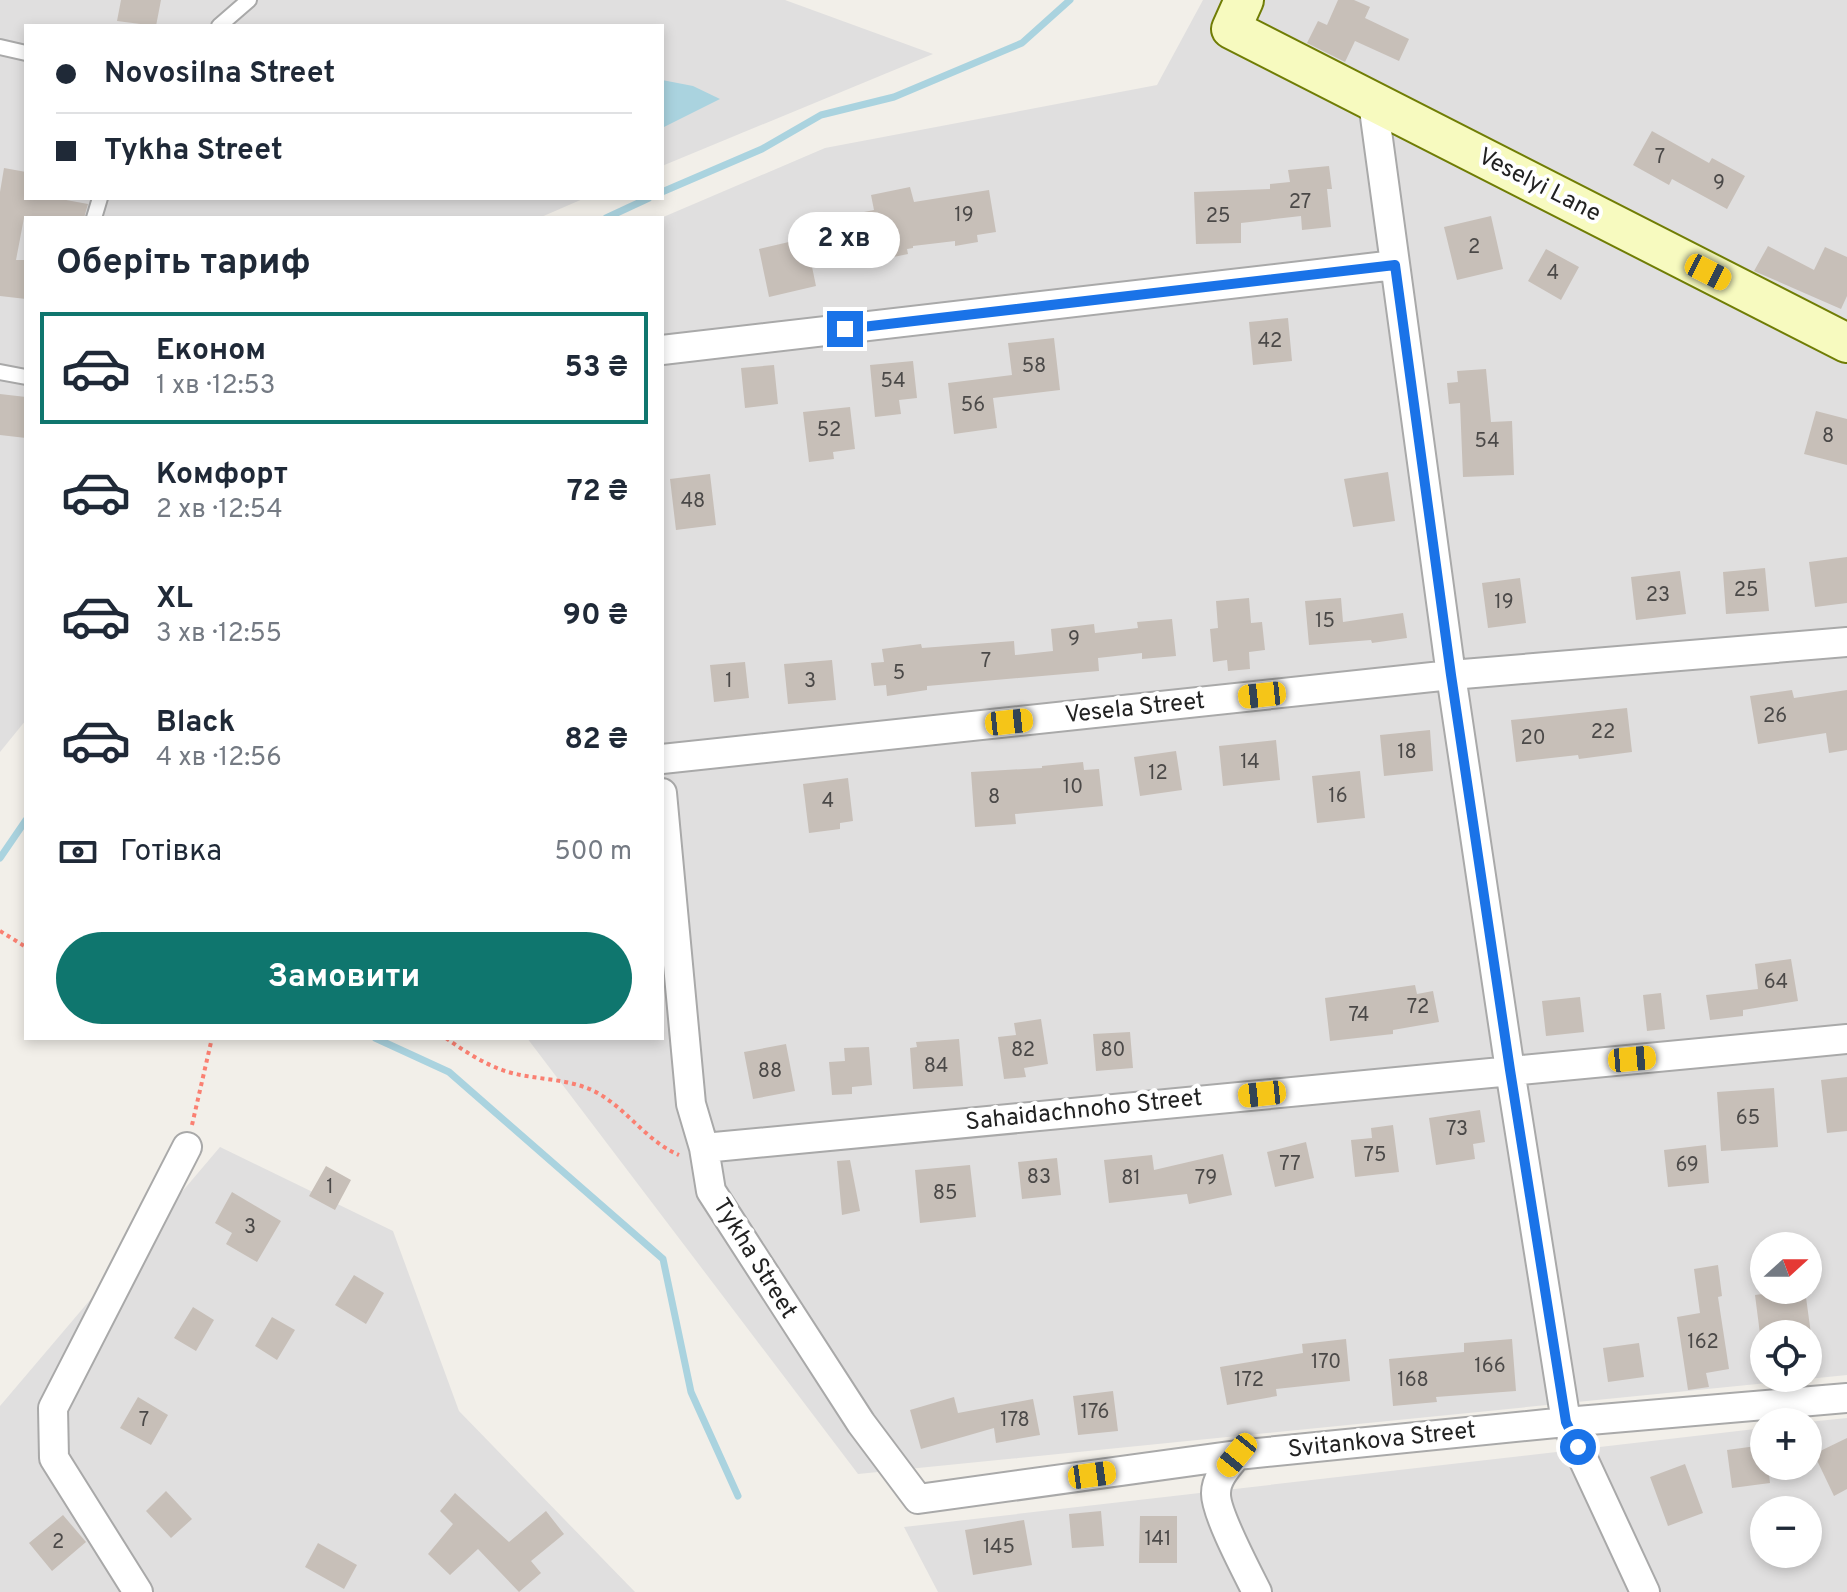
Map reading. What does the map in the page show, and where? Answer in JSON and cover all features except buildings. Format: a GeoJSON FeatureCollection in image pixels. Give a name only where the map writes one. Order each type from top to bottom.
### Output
{"type":"FeatureCollection","features":[{"type":"Feature","properties":{"kind":"street","name":"Veselyi Lane"},"geometry":{"type":"LineString","coordinates":[[1238,15],[1373,102],[1847,343]]}},
{"type":"Feature","properties":{"kind":"street"},"geometry":{"type":"LineString","coordinates":[[1373,102],[1451,675],[1566,1422],[1645,1592]]}},
{"type":"Feature","properties":{"kind":"street"},"geometry":{"type":"LineString","coordinates":[[664,350],[1395,265]]}},
{"type":"Feature","properties":{"kind":"street","name":"Vesela Street"},"geometry":{"type":"LineString","coordinates":[[664,759],[1451,675],[1847,642]]}},
{"type":"Feature","properties":{"kind":"street","name":"Tykha Street"},"geometry":{"type":"LineString","coordinates":[[664,814],[691,1104],[704,1148],[711,1191],[861,1423],[918,1499]]}},
{"type":"Feature","properties":{"kind":"street","name":"Sahaidachnoho Street"},"geometry":{"type":"LineString","coordinates":[[704,1148],[1847,1039]]}},
{"type":"Feature","properties":{"kind":"street"},"geometry":{"type":"LineString","coordinates":[[138,1592],[54,1458],[53,1408],[187,1147]]}},
{"type":"Feature","properties":{"kind":"street","name":"Svitankova Street"},"geometry":{"type":"LineString","coordinates":[[918,1499],[1237,1455],[1847,1398]]}},
{"type":"Feature","properties":{"kind":"street"},"geometry":{"type":"LineString","coordinates":[[1237,1455],[1220,1476],[1215,1495],[1257,1592]]}},
{"type":"Feature","properties":{"kind":"lane"},"geometry":{"type":"LineString","coordinates":[[221,24],[249,0]]}},
{"type":"Feature","properties":{"kind":"lane"},"geometry":{"type":"LineString","coordinates":[[0,47],[24,53]]}},
{"type":"Feature","properties":{"kind":"lane"},"geometry":{"type":"LineString","coordinates":[[0,372],[24,377]]}},
{"type":"Feature","properties":{"kind":"path"},"geometry":{"type":"LineString","coordinates":[[0,931],[24,946]]}},
{"type":"Feature","properties":{"kind":"path"},"geometry":{"type":"LineString","coordinates":[[187,1147],[212,1040]]}},
{"type":"Feature","properties":{"kind":"path"},"geometry":{"type":"LineString","coordinates":[[449,1040],[467,1053],[504,1071],[566,1082],[601,1095],[662,1147],[678,1155],[704,1148]]}},
{"type":"Feature","properties":{"kind":"shaded area"},"geometry":{"type":"Polygon","coordinates":[[[0,0],[785,0],[933,54],[664,165],[664,24],[24,24],[24,200],[580,200],[544,216],[24,216],[24,722],[0,752],[0,0]]]}},
{"type":"Feature","properties":{"kind":"shaded area"},"geometry":{"type":"Polygon","coordinates":[[[1203,0],[1847,0],[1847,1375],[1822,1378],[1822,1320],[1750,1320],[1750,1385],[858,1474],[529,1040],[664,1040],[664,217],[825,148],[1157,85],[1203,0]]]}},
{"type":"Feature","properties":{"kind":"shaded area"},"geometry":{"type":"Polygon","coordinates":[[[220,1147],[393,1231],[459,1411],[635,1592],[0,1592],[0,1406],[220,1147]]]}},
{"type":"Feature","properties":{"kind":"shaded area"},"geometry":{"type":"Polygon","coordinates":[[[1847,1418],[1847,1592],[938,1592],[904,1527],[1750,1430],[1750,1480],[1822,1480],[1822,1421],[1847,1418]]]}},
{"type":"Feature","properties":{"kind":"water"},"geometry":{"type":"Polygon","coordinates":[[[664,80],[693,86],[720,99],[664,127],[664,80]]]}},
{"type":"Feature","properties":{"kind":"waterway"},"geometry":{"type":"LineString","coordinates":[[664,191],[762,149],[821,115],[894,97],[1022,43],[1070,0]]}},
{"type":"Feature","properties":{"kind":"waterway"},"geometry":{"type":"LineString","coordinates":[[610,216],[645,200]]}},
{"type":"Feature","properties":{"kind":"waterway"},"geometry":{"type":"LineString","coordinates":[[0,858],[24,823]]}},
{"type":"Feature","properties":{"kind":"waterway"},"geometry":{"type":"LineString","coordinates":[[379,1040],[449,1072],[663,1259],[691,1392],[738,1496]]}},
{"type":"Feature","properties":{"kind":"route"},"geometry":{"type":"LineString","coordinates":[[845,329],[1395,265],[1451,675],[1510,1070],[1566,1422],[1578,1447]]}}]}
